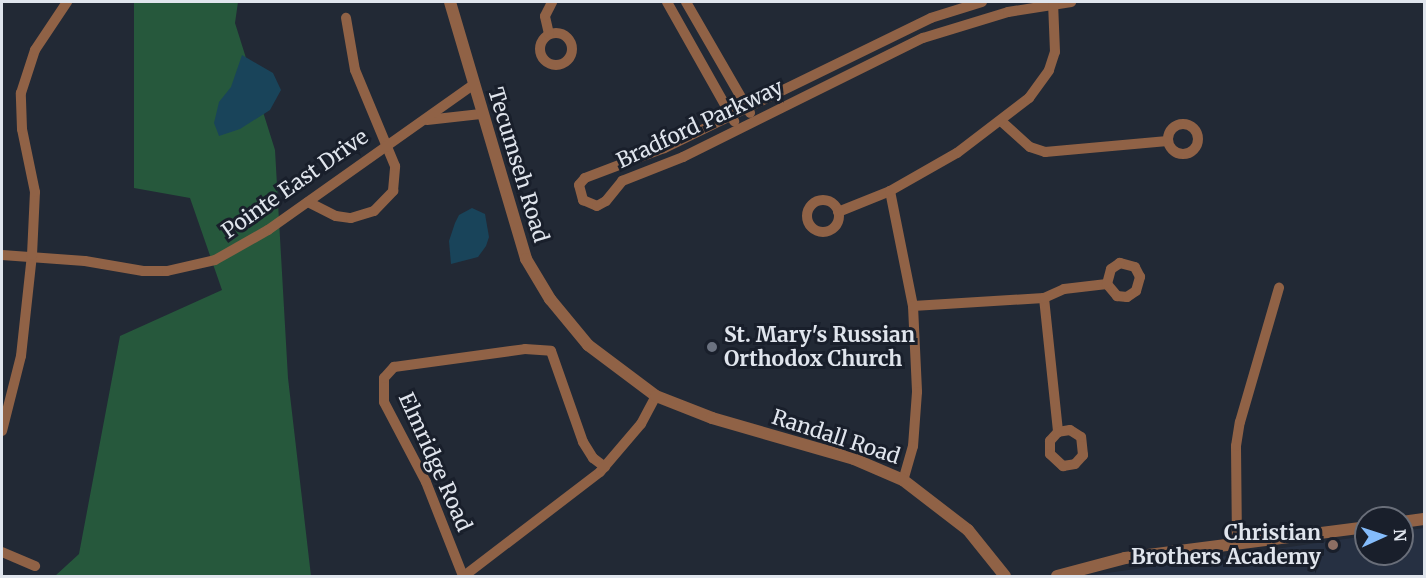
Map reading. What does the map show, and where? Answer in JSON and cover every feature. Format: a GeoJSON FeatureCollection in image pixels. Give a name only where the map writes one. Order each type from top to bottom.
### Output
{"type":"FeatureCollection","features":[{"type":"Feature","properties":{"kind":"street"},"geometry":{"type":"LineString","coordinates":[[2,431],[21,356],[32,255],[35,192],[22,129],[21,93],[35,50],[67,2]]}},
{"type":"Feature","properties":{"kind":"street","name":"Tecumseh Road"},"geometry":{"type":"LineString","coordinates":[[450,2],[514,229],[526,259],[550,299],[588,345],[656,396]]}},
{"type":"Feature","properties":{"kind":"street"},"geometry":{"type":"LineString","coordinates":[[549,34],[545,16],[552,2]]}},
{"type":"Feature","properties":{"kind":"street"},"geometry":{"type":"LineString","coordinates":[[667,2],[739,129]]}},
{"type":"Feature","properties":{"kind":"street"},"geometry":{"type":"LineString","coordinates":[[686,2],[755,121]]}},
{"type":"Feature","properties":{"kind":"street","name":"Bradford Parkway"},"geometry":{"type":"LineString","coordinates":[[981,2],[931,18],[664,148],[585,178],[579,185],[583,200],[597,206],[606,201],[622,181],[739,129],[923,38],[1008,12],[1053,3],[1071,2]]}},
{"type":"Feature","properties":{"kind":"street"},"geometry":{"type":"LineString","coordinates":[[838,212],[891,191],[957,153],[1029,98],[1049,70],[1056,32],[1053,3]]}},
{"type":"Feature","properties":{"kind":"street"},"geometry":{"type":"LineString","coordinates":[[308,202],[336,216],[351,218],[365,216],[382,206],[393,191],[396,174],[355,70],[346,18]]}},
{"type":"Feature","properties":{"kind":"street","name":"Pointe East Drive"},"geometry":{"type":"LineString","coordinates":[[2,255],[32,255],[143,271],[198,266],[238,250],[386,145],[427,120],[473,85]]}},
{"type":"Feature","properties":{"kind":"street","name":"Pointe East Drive"},"geometry":{"type":"LineString","coordinates":[[427,120],[481,114]]}},
{"type":"Feature","properties":{"kind":"street"},"geometry":{"type":"LineString","coordinates":[[1001,121],[1030,147],[1045,152],[1168,141]]}},
{"type":"Feature","properties":{"kind":"street"},"geometry":{"type":"LineString","coordinates":[[891,191],[913,306],[917,392],[913,446],[903,480]]}},
{"type":"Feature","properties":{"kind":"street"},"geometry":{"type":"LineString","coordinates":[[913,306],[1044,298],[1064,289],[1107,284]]}},
{"type":"Feature","properties":{"kind":"street"},"geometry":{"type":"LineString","coordinates":[[1237,543],[1236,446],[1240,422],[1279,288]]}},
{"type":"Feature","properties":{"kind":"street"},"geometry":{"type":"LineString","coordinates":[[1044,298],[1058,432]]}},
{"type":"Feature","properties":{"kind":"street","name":"Elmridge Road"},"geometry":{"type":"LineString","coordinates":[[463,576],[426,482],[384,402],[384,378],[394,367],[525,349],[551,351],[583,442],[593,458],[605,467]]}},
{"type":"Feature","properties":{"kind":"street"},"geometry":{"type":"LineString","coordinates":[[463,576],[572,497],[605,467],[641,424],[656,396]]}},
{"type":"Feature","properties":{"kind":"street","name":"Randall Road"},"geometry":{"type":"LineString","coordinates":[[656,396],[712,418],[854,459],[903,480],[968,530],[1005,576]]}},
{"type":"Feature","properties":{"kind":"street"},"geometry":{"type":"LineString","coordinates":[[1057,576],[1116,560],[1354,528]]}},
{"type":"Feature","properties":{"kind":"street"},"geometry":{"type":"LineString","coordinates":[[2,552],[35,566]]}},
{"type":"Feature","properties":{"kind":"shaded area"},"geometry":{"type":"Polygon","coordinates":[[[242,55],[273,73],[281,90],[270,110],[240,129],[219,136],[214,123],[219,102],[231,87],[242,55]]]}},
{"type":"Feature","properties":{"kind":"shaded area"},"geometry":{"type":"Polygon","coordinates":[[[472,208],[485,214],[489,237],[486,246],[478,257],[451,264],[449,241],[455,223],[459,215],[472,208]]]}},
{"type":"Feature","properties":{"kind":"shaded area","name":"Christian Brothers Academy"},"geometry":{"type":"Polygon","coordinates":[[[1424,528],[1424,576],[1086,576],[1354,538],[1354,566],[1414,566],[1414,529],[1424,528]]]}},
{"type":"Feature","properties":{"kind":"green space"},"geometry":{"type":"Polygon","coordinates":[[[134,2],[238,2],[235,23],[275,150],[288,378],[311,576],[55,576],[79,554],[120,336],[222,290],[190,198],[134,188],[134,2]]]}},
{"type":"Feature","properties":{"kind":"place","name":"St. Mary's Russian Orthodox Church"},"geometry":{"type":"Point","coordinates":[712,347]}},
{"type":"Feature","properties":{"kind":"place","name":"Christian Brothers Academy"},"geometry":{"type":"Point","coordinates":[1333,545]}}]}
